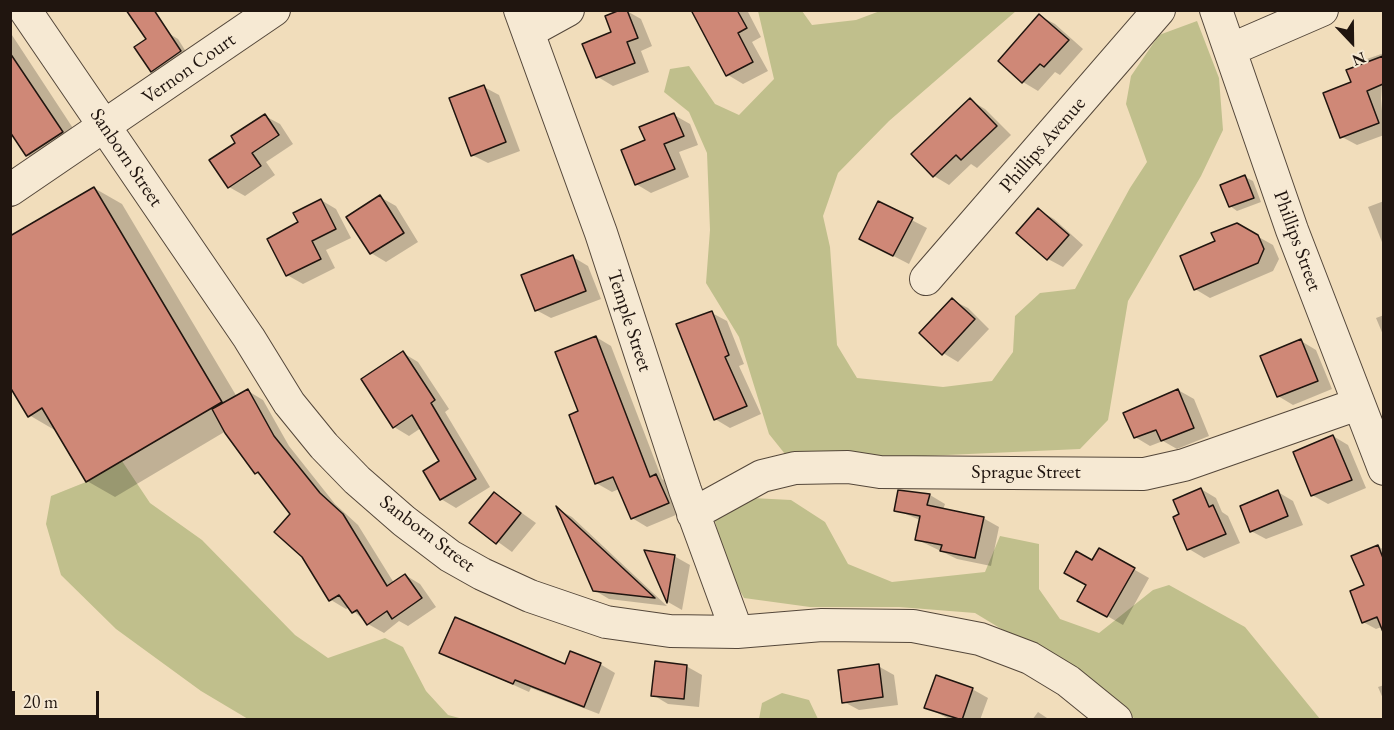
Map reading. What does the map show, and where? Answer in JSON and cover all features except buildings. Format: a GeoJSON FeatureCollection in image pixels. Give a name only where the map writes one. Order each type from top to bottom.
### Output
{"type":"FeatureCollection","features":[{"type":"Feature","properties":{"kind":"street","name":"Sanborn Street"},"geometry":{"type":"LineString","coordinates":[[25,10],[249,338],[289,403],[324,446],[404,521],[450,556],[530,596],[606,622],[670,631],[737,632],[860,624],[913,626],[980,639],[1018,652],[1049,669],[1094,700],[1116,720]]}},
{"type":"Feature","properties":{"kind":"street","name":"Vernon Court"},"geometry":{"type":"LineString","coordinates":[[10,190],[274,10]]}},
{"type":"Feature","properties":{"kind":"street"},"geometry":{"type":"LineString","coordinates":[[524,21],[568,10]]}},
{"type":"Feature","properties":{"kind":"street","name":"Phillips Avenue"},"geometry":{"type":"LineString","coordinates":[[926,279],[1160,10]]}},
{"type":"Feature","properties":{"kind":"street","name":"Phillips Street"},"geometry":{"type":"LineString","coordinates":[[1216,10],[1232,49],[1292,230],[1383,469]]}},
{"type":"Feature","properties":{"kind":"street"},"geometry":{"type":"LineString","coordinates":[[1232,49],[1322,10]]}},
{"type":"Feature","properties":{"kind":"street","name":"Temple Street"},"geometry":{"type":"LineString","coordinates":[[524,21],[601,233],[693,513],[737,632]]}},
{"type":"Feature","properties":{"kind":"street","name":"Sprague Street"},"geometry":{"type":"LineString","coordinates":[[693,513],[762,476],[795,468],[848,467],[880,472],[1144,474],[1184,465],[1358,404]]}},
{"type":"Feature","properties":{"kind":"shaded area"},"geometry":{"type":"Polygon","coordinates":[[[758,11],[802,11],[812,25],[856,20],[880,11],[1016,11],[889,121],[838,173],[823,216],[830,247],[837,345],[857,378],[943,387],[992,381],[1013,352],[1015,316],[1040,293],[1075,289],[1130,188],[1147,162],[1126,104],[1131,76],[1159,35],[1197,21],[1219,78],[1223,130],[1201,176],[1128,301],[1108,420],[1080,449],[858,459],[785,454],[769,434],[739,337],[706,283],[710,230],[707,153],[689,112],[664,92],[670,69],[689,66],[715,104],[739,115],[774,79],[758,11]]]}},
{"type":"Feature","properties":{"kind":"shaded area"},"geometry":{"type":"Polygon","coordinates":[[[122,461],[150,503],[202,540],[295,635],[328,658],[385,638],[403,647],[426,691],[448,715],[463,719],[248,719],[201,691],[116,629],[61,575],[46,524],[51,496],[86,482],[122,461]]]}},
{"type":"Feature","properties":{"kind":"shaded area"},"geometry":{"type":"Polygon","coordinates":[[[752,498],[791,500],[825,522],[848,564],[892,582],[985,572],[1000,536],[1039,544],[1039,589],[1060,619],[1099,633],[1153,590],[1169,585],[1245,627],[1320,719],[1135,719],[1102,690],[975,613],[899,607],[810,607],[744,598],[728,569],[714,518],[752,498]]]}},
{"type":"Feature","properties":{"kind":"shaded area"},"geometry":{"type":"Polygon","coordinates":[[[782,693],[809,700],[818,719],[759,719],[762,703],[782,693]]]}}]}
